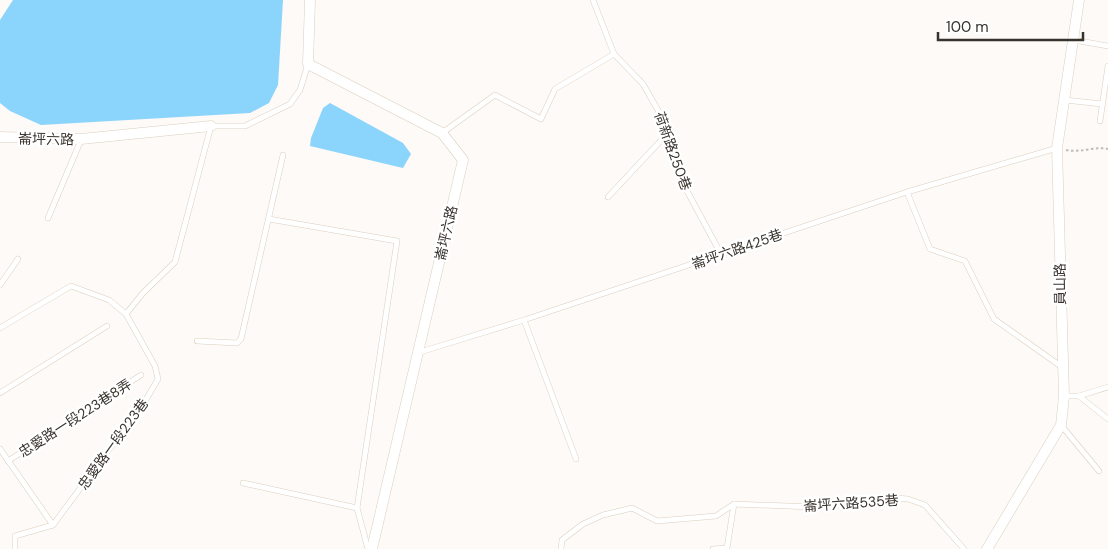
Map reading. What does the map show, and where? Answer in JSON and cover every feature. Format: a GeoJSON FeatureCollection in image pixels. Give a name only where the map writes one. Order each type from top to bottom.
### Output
{"type":"FeatureCollection","features":[{"type":"Feature","properties":{"kind":"street"},"geometry":{"type":"LineString","coordinates":[[308,64],[310,0]]}},
{"type":"Feature","properties":{"kind":"street","name":"員山路"},"geometry":{"type":"LineString","coordinates":[[987,549],[1060,425],[1064,396],[1057,148],[1079,0]]}},
{"type":"Feature","properties":{"kind":"street","name":"崙坪六路"},"geometry":{"type":"LineString","coordinates":[[308,64],[442,134],[463,160],[372,549]]}},
{"type":"Feature","properties":{"kind":"street","name":"崙坪六路"},"geometry":{"type":"LineString","coordinates":[[0,137],[81,139],[211,126]]}},
{"type":"Feature","properties":{"kind":"lane","name":"荷新路250巷"},"geometry":{"type":"LineString","coordinates":[[593,0],[614,54],[642,84],[660,112],[687,191],[721,254]]}},
{"type":"Feature","properties":{"kind":"lane"},"geometry":{"type":"LineString","coordinates":[[1074,40],[1108,46]]}},
{"type":"Feature","properties":{"kind":"lane"},"geometry":{"type":"LineString","coordinates":[[442,134],[495,95],[541,119],[555,89],[614,54]]}},
{"type":"Feature","properties":{"kind":"lane"},"geometry":{"type":"LineString","coordinates":[[0,328],[71,286],[108,300],[126,314],[143,293],[175,262],[211,126],[245,126],[290,104],[300,90],[308,64]]}},
{"type":"Feature","properties":{"kind":"lane"},"geometry":{"type":"LineString","coordinates":[[1100,121],[1108,66]]}},
{"type":"Feature","properties":{"kind":"lane"},"geometry":{"type":"LineString","coordinates":[[1065,100],[1102,104]]}},
{"type":"Feature","properties":{"kind":"lane"},"geometry":{"type":"LineString","coordinates":[[608,197],[667,134]]}},
{"type":"Feature","properties":{"kind":"lane"},"geometry":{"type":"LineString","coordinates":[[48,218],[81,139]]}},
{"type":"Feature","properties":{"kind":"lane","name":"崙坪六路425巷"},"geometry":{"type":"LineString","coordinates":[[417,352],[524,320],[907,192],[1057,148]]}},
{"type":"Feature","properties":{"kind":"lane"},"geometry":{"type":"LineString","coordinates":[[197,341],[237,343],[241,339],[283,156]]}},
{"type":"Feature","properties":{"kind":"lane"},"geometry":{"type":"LineString","coordinates":[[907,192],[930,249],[965,261],[994,319],[1062,368]]}},
{"type":"Feature","properties":{"kind":"lane"},"geometry":{"type":"LineString","coordinates":[[269,219],[397,241],[357,508],[368,549]]}},
{"type":"Feature","properties":{"kind":"lane"},"geometry":{"type":"LineString","coordinates":[[0,285],[18,259]]}},
{"type":"Feature","properties":{"kind":"lane","name":"忠愛路一段223巷"},"geometry":{"type":"LineString","coordinates":[[53,526],[147,398],[158,379],[155,366],[126,314]]}},
{"type":"Feature","properties":{"kind":"lane"},"geometry":{"type":"LineString","coordinates":[[524,320],[576,459]]}},
{"type":"Feature","properties":{"kind":"lane"},"geometry":{"type":"LineString","coordinates":[[0,393],[107,326]]}},
{"type":"Feature","properties":{"kind":"lane","name":"忠愛路一段223巷8弄"},"geometry":{"type":"LineString","coordinates":[[8,461],[141,375]]}},
{"type":"Feature","properties":{"kind":"lane"},"geometry":{"type":"LineString","coordinates":[[1064,396],[1079,396],[1108,387]]}},
{"type":"Feature","properties":{"kind":"lane"},"geometry":{"type":"LineString","coordinates":[[1079,396],[1108,419]]}},
{"type":"Feature","properties":{"kind":"lane"},"geometry":{"type":"LineString","coordinates":[[1060,425],[1099,471]]}},
{"type":"Feature","properties":{"kind":"lane"},"geometry":{"type":"LineString","coordinates":[[0,449],[53,526],[15,536],[15,549]]}},
{"type":"Feature","properties":{"kind":"lane"},"geometry":{"type":"LineString","coordinates":[[243,483],[357,508]]}},
{"type":"Feature","properties":{"kind":"lane","name":"崙坪六路535巷"},"geometry":{"type":"LineString","coordinates":[[734,504],[813,507],[895,498],[908,499],[925,505],[964,549]]}},
{"type":"Feature","properties":{"kind":"lane"},"geometry":{"type":"LineString","coordinates":[[561,549],[562,540],[583,524],[611,513],[632,508],[658,521],[716,516],[734,504]]}},
{"type":"Feature","properties":{"kind":"lane"},"geometry":{"type":"LineString","coordinates":[[713,549],[727,548],[734,504]]}},
{"type":"Feature","properties":{"kind":"path"},"geometry":{"type":"LineString","coordinates":[[1057,148],[1077,152],[1108,149]]}},
{"type":"Feature","properties":{"kind":"water"},"geometry":{"type":"Polygon","coordinates":[[[13,0],[283,0],[278,85],[269,103],[250,113],[41,125],[10,111],[0,103],[0,20],[13,0]]]}},
{"type":"Feature","properties":{"kind":"water"},"geometry":{"type":"Polygon","coordinates":[[[330,103],[403,143],[411,154],[403,168],[310,146],[311,138],[323,108],[330,103]]]}}]}
